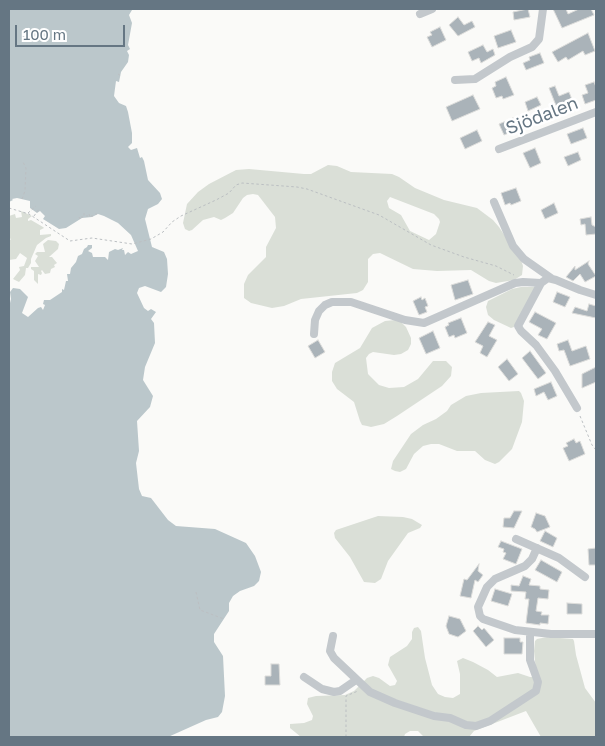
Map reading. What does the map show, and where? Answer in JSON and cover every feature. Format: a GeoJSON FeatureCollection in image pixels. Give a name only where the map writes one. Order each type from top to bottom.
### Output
{"type":"FeatureCollection","features":[{"type":"Feature","properties":{"kind":"street"},"geometry":{"type":"LineString","coordinates":[[420,14],[432,9]]}},
{"type":"Feature","properties":{"kind":"street"},"geometry":{"type":"LineString","coordinates":[[455,80],[475,79],[510,57],[532,47],[539,39],[543,9]]}},
{"type":"Feature","properties":{"kind":"street","name":"Sjödalen"},"geometry":{"type":"LineString","coordinates":[[499,149],[596,112]]}},
{"type":"Feature","properties":{"kind":"street"},"geometry":{"type":"LineString","coordinates":[[494,202],[514,246],[524,259],[552,278],[596,295]]}},
{"type":"Feature","properties":{"kind":"street"},"geometry":{"type":"LineString","coordinates":[[552,278],[541,283],[519,323],[519,328],[536,345],[551,365],[577,408]]}},
{"type":"Feature","properties":{"kind":"street"},"geometry":{"type":"LineString","coordinates":[[314,334],[315,320],[319,311],[325,305],[332,302],[351,302],[405,320],[424,323],[515,283],[541,283]]}},
{"type":"Feature","properties":{"kind":"street"},"geometry":{"type":"LineString","coordinates":[[516,539],[559,558],[585,577]]}},
{"type":"Feature","properties":{"kind":"street"},"geometry":{"type":"LineString","coordinates":[[537,548],[532,559],[525,566],[491,582],[483,592],[478,607],[478,614],[483,619],[515,630],[568,635],[596,634]]}},
{"type":"Feature","properties":{"kind":"street"},"geometry":{"type":"LineString","coordinates":[[333,636],[330,651],[332,655],[364,688],[378,696],[434,716],[450,718],[466,725],[476,726],[484,724],[536,691],[538,682],[530,660],[530,632]]}},
{"type":"Feature","properties":{"kind":"street"},"geometry":{"type":"LineString","coordinates":[[304,677],[322,689],[334,692],[340,691],[356,680]]}},
{"type":"Feature","properties":{"kind":"path"},"geometry":{"type":"LineString","coordinates":[[22,199],[25,191],[26,168],[24,162]]}},
{"type":"Feature","properties":{"kind":"path"},"geometry":{"type":"LineString","coordinates":[[9,208],[34,216],[70,241],[86,238],[132,244],[156,236],[187,212],[216,200],[236,185],[242,183],[307,189],[379,215],[431,245],[496,266],[523,282]]}},
{"type":"Feature","properties":{"kind":"path"},"geometry":{"type":"LineString","coordinates":[[28,213],[36,206]]}},
{"type":"Feature","properties":{"kind":"path"},"geometry":{"type":"LineString","coordinates":[[34,216],[39,209]]}},
{"type":"Feature","properties":{"kind":"path"},"geometry":{"type":"LineString","coordinates":[[84,213],[86,217]]}},
{"type":"Feature","properties":{"kind":"path"},"geometry":{"type":"LineString","coordinates":[[577,408],[592,445],[596,450]]}},
{"type":"Feature","properties":{"kind":"path"},"geometry":{"type":"LineString","coordinates":[[196,592],[200,610],[224,619]]}},
{"type":"Feature","properties":{"kind":"path"},"geometry":{"type":"LineString","coordinates":[[346,737],[346,696],[364,688]]}},
{"type":"Feature","properties":{"kind":"shaded area"},"geometry":{"type":"Polygon","coordinates":[[[9,9],[132,10],[129,15],[132,23],[128,45],[130,49],[127,51],[129,55],[128,62],[121,72],[119,82],[116,81],[114,96],[119,103],[126,106],[128,112],[132,143],[128,147],[131,150],[137,148],[140,158],[142,157],[144,161],[148,180],[160,193],[162,199],[158,204],[148,209],[145,219],[152,247],[164,252],[167,259],[168,274],[166,287],[161,292],[145,286],[139,288],[137,293],[144,308],[148,311],[151,309],[156,312],[151,319],[154,323],[155,343],[145,367],[143,380],[153,396],[150,407],[137,421],[139,451],[136,463],[139,489],[142,496],[151,498],[168,520],[176,526],[215,529],[246,543],[255,556],[261,572],[259,581],[254,586],[240,591],[233,596],[229,603],[229,611],[214,634],[214,642],[223,656],[225,696],[222,712],[218,717],[206,720],[168,737],[9,737],[10,292],[13,288],[20,289],[28,297],[22,313],[28,317],[38,308],[41,307],[43,310],[44,300],[50,300],[62,292],[62,289],[64,290],[66,281],[68,281],[67,274],[70,274],[71,268],[78,256],[82,254],[88,245],[92,245],[92,248],[88,251],[92,253],[93,257],[105,257],[108,260],[109,252],[115,249],[123,248],[122,250],[124,250],[125,255],[128,252],[131,254],[138,251],[131,235],[118,223],[104,216],[98,214],[82,218],[66,228],[59,229],[43,219],[45,216],[40,211],[37,213],[30,208],[30,201],[17,198],[9,202],[9,9]]]}},
{"type":"Feature","properties":{"kind":"shaded area"},"geometry":{"type":"Polygon","coordinates":[[[328,165],[337,166],[351,172],[392,174],[415,188],[444,200],[477,208],[499,227],[521,260],[523,266],[522,275],[514,280],[496,283],[471,270],[437,271],[413,269],[380,253],[373,254],[368,259],[368,282],[363,290],[357,293],[301,299],[284,306],[272,308],[251,303],[244,298],[244,284],[248,275],[266,257],[266,247],[276,228],[275,217],[258,195],[253,194],[243,198],[233,213],[225,218],[221,220],[214,217],[203,220],[189,231],[185,229],[183,223],[187,204],[209,184],[236,170],[249,169],[311,174],[328,165]],[[390,197],[387,201],[389,208],[401,215],[410,231],[429,240],[436,234],[440,222],[434,214],[390,197]]]}},
{"type":"Feature","properties":{"kind":"shaded area"},"geometry":{"type":"Polygon","coordinates":[[[21,211],[32,216],[28,221],[31,220],[44,228],[40,230],[40,235],[51,234],[51,236],[37,245],[31,263],[26,268],[25,275],[19,282],[13,279],[20,270],[19,267],[24,266],[27,258],[20,253],[16,259],[9,260],[9,241],[11,239],[9,238],[9,216],[15,214],[16,218],[22,217],[21,211]]]}},
{"type":"Feature","properties":{"kind":"shaded area"},"geometry":{"type":"Polygon","coordinates":[[[48,240],[56,241],[59,244],[58,249],[49,257],[52,257],[57,263],[50,273],[45,274],[42,270],[41,275],[38,274],[38,284],[34,280],[34,271],[31,267],[39,267],[35,261],[38,256],[35,254],[37,252],[45,252],[43,244],[48,240]]]}},
{"type":"Feature","properties":{"kind":"shaded area"},"geometry":{"type":"Polygon","coordinates":[[[537,287],[514,327],[511,328],[488,315],[486,307],[488,301],[512,289],[537,287]]]}},
{"type":"Feature","properties":{"kind":"shaded area"},"geometry":{"type":"Polygon","coordinates":[[[395,320],[401,322],[406,327],[411,338],[411,344],[408,350],[401,354],[373,352],[369,354],[366,358],[368,374],[379,385],[389,388],[404,387],[418,379],[433,361],[446,361],[452,367],[451,376],[442,386],[384,424],[371,427],[362,425],[354,402],[337,389],[332,381],[332,372],[335,363],[360,348],[372,328],[385,321],[395,320]]]}},
{"type":"Feature","properties":{"kind":"shaded area"},"geometry":{"type":"Polygon","coordinates":[[[519,391],[524,401],[522,422],[512,449],[499,462],[495,464],[485,460],[475,451],[457,451],[439,444],[431,444],[423,446],[414,454],[406,469],[400,472],[391,469],[393,461],[411,434],[423,425],[436,419],[447,411],[451,405],[466,396],[481,393],[519,391]]]}},
{"type":"Feature","properties":{"kind":"shaded area"},"geometry":{"type":"Polygon","coordinates":[[[378,516],[403,517],[412,519],[422,525],[420,528],[408,533],[388,561],[381,579],[375,583],[364,582],[350,557],[335,538],[334,533],[336,530],[378,516]]]}},
{"type":"Feature","properties":{"kind":"shaded area"},"geometry":{"type":"Polygon","coordinates":[[[418,627],[421,631],[432,685],[438,694],[453,698],[460,694],[460,674],[457,661],[463,658],[488,670],[497,677],[518,673],[533,677],[536,671],[534,651],[537,639],[547,637],[573,639],[585,688],[596,703],[596,737],[541,737],[526,711],[474,731],[469,737],[424,737],[418,731],[410,731],[404,737],[301,737],[290,728],[290,724],[304,723],[312,720],[313,716],[307,704],[308,698],[345,695],[354,691],[367,678],[373,676],[390,686],[395,685],[397,681],[388,665],[390,657],[407,646],[412,639],[414,628],[418,627]]]}},
{"type":"Feature","properties":{"kind":"building"},"geometry":{"type":"Polygon","coordinates":[[[528,9],[530,17],[514,20],[513,12],[528,9]]]}},
{"type":"Feature","properties":{"kind":"building"},"geometry":{"type":"Polygon","coordinates":[[[553,9],[566,9],[568,14],[579,9],[591,9],[594,15],[562,28],[553,9]]]}},
{"type":"Feature","properties":{"kind":"building"},"geometry":{"type":"Polygon","coordinates":[[[458,17],[464,25],[472,21],[475,27],[458,36],[449,25],[458,17]]]}},
{"type":"Feature","properties":{"kind":"building"},"geometry":{"type":"Polygon","coordinates":[[[440,27],[446,40],[432,47],[427,37],[432,35],[430,32],[440,27]]]}},
{"type":"Feature","properties":{"kind":"building"},"geometry":{"type":"Polygon","coordinates":[[[511,30],[516,42],[498,48],[494,36],[511,30]]]}},
{"type":"Feature","properties":{"kind":"building"},"geometry":{"type":"Polygon","coordinates":[[[588,33],[595,51],[585,55],[583,51],[568,60],[566,57],[558,62],[552,52],[588,33]]]}},
{"type":"Feature","properties":{"kind":"building"},"geometry":{"type":"Polygon","coordinates":[[[483,45],[487,52],[493,49],[495,55],[481,63],[479,58],[472,61],[468,52],[483,45]]]}},
{"type":"Feature","properties":{"kind":"building"},"geometry":{"type":"Polygon","coordinates":[[[540,53],[544,63],[526,70],[523,63],[530,60],[529,57],[540,53]]]}},
{"type":"Feature","properties":{"kind":"building"},"geometry":{"type":"Polygon","coordinates":[[[506,77],[514,95],[503,99],[502,96],[496,98],[492,88],[496,86],[495,82],[506,77]]]}},
{"type":"Feature","properties":{"kind":"building"},"geometry":{"type":"Polygon","coordinates":[[[594,82],[596,100],[585,104],[582,95],[588,93],[585,85],[594,82]]]}},
{"type":"Feature","properties":{"kind":"building"},"geometry":{"type":"Polygon","coordinates":[[[555,86],[559,96],[569,92],[573,102],[557,108],[549,88],[555,86]]]}},
{"type":"Feature","properties":{"kind":"building"},"geometry":{"type":"Polygon","coordinates":[[[473,95],[480,109],[452,121],[446,107],[473,95]]]}},
{"type":"Feature","properties":{"kind":"building"},"geometry":{"type":"Polygon","coordinates":[[[537,97],[541,105],[528,111],[525,102],[537,97]]]}},
{"type":"Feature","properties":{"kind":"building"},"geometry":{"type":"Polygon","coordinates":[[[513,118],[518,129],[504,135],[499,124],[513,118]]]}},
{"type":"Feature","properties":{"kind":"building"},"geometry":{"type":"Polygon","coordinates":[[[583,128],[587,138],[571,144],[567,134],[583,128]]]}},
{"type":"Feature","properties":{"kind":"building"},"geometry":{"type":"Polygon","coordinates":[[[477,130],[482,141],[465,149],[460,138],[477,130]]]}},
{"type":"Feature","properties":{"kind":"building"},"geometry":{"type":"Polygon","coordinates":[[[535,148],[541,163],[530,168],[523,153],[535,148]]]}},
{"type":"Feature","properties":{"kind":"building"},"geometry":{"type":"Polygon","coordinates":[[[578,152],[581,160],[568,166],[564,157],[578,152]]]}},
{"type":"Feature","properties":{"kind":"building"},"geometry":{"type":"Polygon","coordinates":[[[516,188],[521,201],[505,205],[501,193],[516,188]]]}},
{"type":"Feature","properties":{"kind":"building"},"geometry":{"type":"Polygon","coordinates":[[[554,203],[558,213],[545,219],[541,210],[554,203]]]}},
{"type":"Feature","properties":{"kind":"building"},"geometry":{"type":"Polygon","coordinates":[[[591,217],[592,225],[596,227],[596,234],[586,235],[585,224],[581,225],[580,219],[591,217]]]}},
{"type":"Feature","properties":{"kind":"building"},"geometry":{"type":"Polygon","coordinates":[[[589,261],[588,264],[596,276],[585,282],[580,274],[573,281],[566,277],[575,266],[575,270],[589,261]]]}},
{"type":"Feature","properties":{"kind":"building"},"geometry":{"type":"Polygon","coordinates":[[[468,280],[473,294],[455,300],[451,285],[468,280]]]}},
{"type":"Feature","properties":{"kind":"building"},"geometry":{"type":"Polygon","coordinates":[[[557,292],[570,297],[565,307],[553,302],[557,292]]]}},
{"type":"Feature","properties":{"kind":"building"},"geometry":{"type":"Polygon","coordinates":[[[421,297],[422,300],[425,298],[428,306],[425,307],[427,312],[419,315],[413,301],[421,297]]]}},
{"type":"Feature","properties":{"kind":"building"},"geometry":{"type":"Polygon","coordinates":[[[589,304],[596,306],[596,318],[572,313],[575,307],[587,311],[589,304]]]}},
{"type":"Feature","properties":{"kind":"building"},"geometry":{"type":"Polygon","coordinates":[[[535,312],[556,323],[547,339],[538,335],[542,329],[529,322],[535,312]]]}},
{"type":"Feature","properties":{"kind":"building"},"geometry":{"type":"Polygon","coordinates":[[[461,318],[467,333],[455,338],[454,335],[449,337],[445,327],[449,325],[448,323],[461,318]]]}},
{"type":"Feature","properties":{"kind":"building"},"geometry":{"type":"Polygon","coordinates":[[[488,322],[495,325],[489,336],[497,340],[487,357],[480,353],[483,346],[475,342],[488,322]]]}},
{"type":"Feature","properties":{"kind":"building"},"geometry":{"type":"Polygon","coordinates":[[[433,331],[440,348],[426,354],[419,338],[433,331]]]}},
{"type":"Feature","properties":{"kind":"building"},"geometry":{"type":"Polygon","coordinates":[[[318,340],[325,352],[315,358],[308,346],[318,340]]]}},
{"type":"Feature","properties":{"kind":"building"},"geometry":{"type":"Polygon","coordinates":[[[568,340],[572,351],[586,346],[590,359],[570,366],[564,350],[559,351],[557,344],[568,340]]]}},
{"type":"Feature","properties":{"kind":"building"},"geometry":{"type":"Polygon","coordinates":[[[530,351],[546,373],[538,379],[522,358],[530,351]]]}},
{"type":"Feature","properties":{"kind":"building"},"geometry":{"type":"Polygon","coordinates":[[[507,359],[518,374],[509,381],[498,367],[507,359]]]}},
{"type":"Feature","properties":{"kind":"building"},"geometry":{"type":"Polygon","coordinates":[[[596,367],[596,382],[582,388],[582,374],[596,367]]]}},
{"type":"Feature","properties":{"kind":"building"},"geometry":{"type":"Polygon","coordinates":[[[551,382],[557,396],[548,400],[544,392],[536,396],[534,389],[551,382]]]}},
{"type":"Feature","properties":{"kind":"building"},"geometry":{"type":"Polygon","coordinates":[[[574,439],[576,443],[580,441],[585,454],[569,461],[563,448],[568,446],[566,443],[574,439]]]}},
{"type":"Feature","properties":{"kind":"building"},"geometry":{"type":"Polygon","coordinates":[[[514,511],[522,511],[514,528],[503,527],[504,518],[510,518],[514,511]]]}},
{"type":"Feature","properties":{"kind":"building"},"geometry":{"type":"Polygon","coordinates":[[[536,513],[545,516],[550,527],[537,532],[531,527],[536,513]]]}},
{"type":"Feature","properties":{"kind":"building"},"geometry":{"type":"Polygon","coordinates":[[[545,531],[557,538],[553,547],[540,541],[545,531]]]}},
{"type":"Feature","properties":{"kind":"building"},"geometry":{"type":"Polygon","coordinates":[[[501,541],[522,549],[516,564],[503,559],[506,553],[503,552],[504,549],[498,547],[501,541]]]}},
{"type":"Feature","properties":{"kind":"building"},"geometry":{"type":"Polygon","coordinates":[[[596,548],[596,565],[589,565],[588,549],[596,548]]]}},
{"type":"Feature","properties":{"kind":"building"},"geometry":{"type":"Polygon","coordinates":[[[541,560],[562,572],[557,582],[535,570],[541,560]]]}},
{"type":"Feature","properties":{"kind":"building"},"geometry":{"type":"Polygon","coordinates":[[[479,564],[478,571],[483,575],[478,582],[475,580],[471,598],[460,596],[464,579],[467,580],[479,564]]]}},
{"type":"Feature","properties":{"kind":"building"},"geometry":{"type":"Polygon","coordinates":[[[523,576],[531,579],[529,585],[540,586],[540,589],[549,590],[548,599],[538,598],[536,611],[542,612],[541,615],[549,615],[548,624],[526,623],[529,599],[525,599],[526,592],[511,591],[511,585],[519,586],[523,576]]]}},
{"type":"Feature","properties":{"kind":"building"},"geometry":{"type":"Polygon","coordinates":[[[495,589],[512,594],[508,606],[491,601],[495,589]]]}},
{"type":"Feature","properties":{"kind":"building"},"geometry":{"type":"Polygon","coordinates":[[[567,603],[582,604],[582,614],[567,614],[567,603]]]}},
{"type":"Feature","properties":{"kind":"building"},"geometry":{"type":"Polygon","coordinates":[[[449,616],[460,619],[466,631],[458,637],[449,634],[446,626],[449,616]]]}},
{"type":"Feature","properties":{"kind":"building"},"geometry":{"type":"Polygon","coordinates":[[[478,626],[482,630],[484,628],[494,640],[486,647],[473,631],[478,626]]]}},
{"type":"Feature","properties":{"kind":"building"},"geometry":{"type":"Polygon","coordinates":[[[504,638],[520,638],[520,642],[523,642],[522,654],[504,654],[504,638]]]}},
{"type":"Feature","properties":{"kind":"building"},"geometry":{"type":"Polygon","coordinates":[[[271,664],[279,664],[280,685],[265,685],[265,676],[271,676],[271,664]]]}}]}
